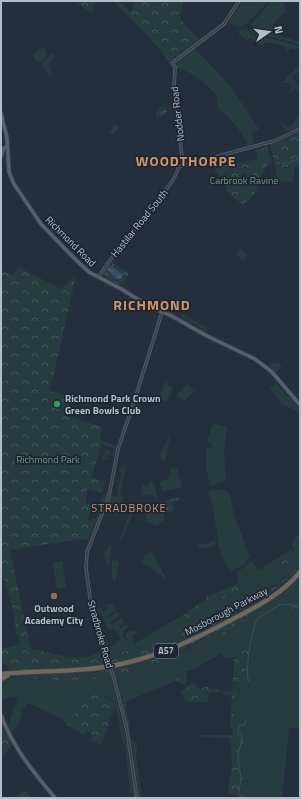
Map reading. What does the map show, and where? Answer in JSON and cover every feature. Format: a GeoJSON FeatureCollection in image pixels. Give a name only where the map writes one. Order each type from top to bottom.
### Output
{"type":"FeatureCollection","features":[{"type":"Feature","properties":{"kind":"highway","name":"Mosborough Parkway"},"geometry":{"type":"LineString","coordinates":[[1,674],[124,664],[160,653],[260,605],[300,572]]}},
{"type":"Feature","properties":{"kind":"highway","name":"Mosborough Parkway"},"geometry":{"type":"LineString","coordinates":[[1,679],[11,674]]}},
{"type":"Feature","properties":{"kind":"main road","name":"Richmond Road"},"geometry":{"type":"LineString","coordinates":[[1,113],[11,176],[23,200],[59,243],[81,265],[98,278],[122,289],[150,307],[255,359],[272,372],[300,405]]}},
{"type":"Feature","properties":{"kind":"main road"},"geometry":{"type":"LineString","coordinates":[[1,157],[2,153],[7,148]]}},
{"type":"Feature","properties":{"kind":"main road"},"geometry":{"type":"LineString","coordinates":[[1,715],[8,733],[33,770],[55,798]]}},
{"type":"Feature","properties":{"kind":"street","name":"Nodder Road"},"geometry":{"type":"LineString","coordinates":[[183,166],[174,89],[175,67],[172,63],[224,24],[239,1]]}},
{"type":"Feature","properties":{"kind":"street"},"geometry":{"type":"LineString","coordinates":[[183,166],[268,143],[300,129]]}},
{"type":"Feature","properties":{"kind":"street","name":"Hastilar Road South"},"geometry":{"type":"LineString","coordinates":[[98,278],[104,267],[123,242],[174,179],[177,174],[178,167],[183,166]]}},
{"type":"Feature","properties":{"kind":"street","name":"Stradbroke Road"},"geometry":{"type":"LineString","coordinates":[[137,798],[127,730],[114,678],[106,657],[93,611],[86,568],[87,552],[109,496],[118,448],[162,312]]}},
{"type":"Feature","properties":{"kind":"green space"},"geometry":{"type":"Polygon","coordinates":[[[75,1],[97,1],[91,13],[75,1]]]}},
{"type":"Feature","properties":{"kind":"green space"},"geometry":{"type":"Polygon","coordinates":[[[113,1],[118,1],[129,11],[133,9],[135,1],[183,1],[180,16],[181,20],[199,40],[169,61],[149,37],[113,1]]]}},
{"type":"Feature","properties":{"kind":"green space"},"geometry":{"type":"Polygon","coordinates":[[[242,1],[269,1],[245,25],[239,27],[228,23],[242,1]]]}},
{"type":"Feature","properties":{"kind":"green space"},"geometry":{"type":"Polygon","coordinates":[[[271,1],[289,1],[283,3],[286,12],[276,21],[273,26],[273,33],[300,42],[300,45],[269,36],[257,36],[251,32],[249,27],[271,1]]]}},
{"type":"Feature","properties":{"kind":"green space"},"geometry":{"type":"Polygon","coordinates":[[[246,29],[257,38],[270,38],[300,46],[300,50],[299,48],[294,50],[293,48],[286,51],[285,47],[279,44],[269,43],[260,45],[250,38],[247,40],[239,34],[239,30],[246,29]]]}},
{"type":"Feature","properties":{"kind":"green space"},"geometry":{"type":"Polygon","coordinates":[[[44,47],[47,56],[42,61],[37,61],[33,57],[34,53],[44,47]]]}},
{"type":"Feature","properties":{"kind":"green space"},"geometry":{"type":"Polygon","coordinates":[[[195,48],[231,87],[259,129],[252,134],[254,144],[248,146],[236,125],[218,107],[216,96],[203,82],[192,74],[177,68],[177,61],[195,48]]]}},
{"type":"Feature","properties":{"kind":"green space"},"geometry":{"type":"Polygon","coordinates":[[[52,54],[55,54],[49,64],[52,76],[50,77],[41,64],[52,54]]]}},
{"type":"Feature","properties":{"kind":"green space"},"geometry":{"type":"Polygon","coordinates":[[[300,64],[300,70],[292,77],[300,87],[300,93],[295,88],[290,93],[289,91],[291,87],[288,83],[282,83],[300,64]]]}},
{"type":"Feature","properties":{"kind":"green space"},"geometry":{"type":"Polygon","coordinates":[[[160,107],[167,107],[167,113],[157,118],[156,112],[160,107]]]}},
{"type":"Feature","properties":{"kind":"green space"},"geometry":{"type":"Polygon","coordinates":[[[300,113],[300,126],[293,131],[287,132],[280,123],[289,127],[300,113]]]}},
{"type":"Feature","properties":{"kind":"green space"},"geometry":{"type":"Polygon","coordinates":[[[115,124],[119,128],[112,135],[109,132],[115,124]]]}},
{"type":"Feature","properties":{"kind":"green space","name":"Carbrook Ravine"},"geometry":{"type":"Polygon","coordinates":[[[300,132],[300,166],[276,168],[270,145],[300,132]]]}},
{"type":"Feature","properties":{"kind":"green space","name":"Carbrook Ravine"},"geometry":{"type":"Polygon","coordinates":[[[267,147],[272,163],[266,166],[258,187],[243,205],[227,192],[226,180],[215,172],[216,167],[258,159],[255,150],[267,147]]]}},
{"type":"Feature","properties":{"kind":"green space"},"geometry":{"type":"Polygon","coordinates":[[[295,165],[293,183],[275,180],[276,168],[288,168],[295,165]]]}},
{"type":"Feature","properties":{"kind":"green space"},"geometry":{"type":"Polygon","coordinates":[[[241,249],[248,255],[243,261],[236,255],[241,249]]]}},
{"type":"Feature","properties":{"kind":"green space"},"geometry":{"type":"Polygon","coordinates":[[[111,262],[129,273],[123,285],[119,285],[103,276],[106,265],[108,266],[111,262]]]}},
{"type":"Feature","properties":{"kind":"green space","name":"Richmond Park"},"geometry":{"type":"Polygon","coordinates":[[[18,267],[61,289],[76,276],[50,391],[70,395],[69,406],[73,407],[68,416],[102,427],[100,439],[102,441],[92,478],[105,481],[102,493],[87,489],[86,503],[92,505],[88,520],[96,522],[88,540],[82,539],[10,550],[30,646],[32,649],[68,657],[86,657],[101,650],[104,657],[108,656],[157,642],[161,635],[170,638],[210,619],[214,614],[222,614],[232,610],[272,588],[295,569],[297,571],[286,581],[265,597],[231,617],[170,646],[132,660],[82,668],[9,671],[8,667],[1,662],[1,649],[20,644],[19,636],[16,634],[12,604],[1,574],[1,382],[4,382],[7,370],[1,369],[1,271],[13,275],[18,267]]]}},
{"type":"Feature","properties":{"kind":"green space"},"geometry":{"type":"Polygon","coordinates":[[[182,313],[207,328],[207,331],[180,317],[182,313]]]}},
{"type":"Feature","properties":{"kind":"green space"},"geometry":{"type":"Polygon","coordinates":[[[273,362],[275,364],[278,363],[282,367],[275,372],[270,367],[273,362]]]}},
{"type":"Feature","properties":{"kind":"green space"},"geometry":{"type":"Polygon","coordinates":[[[1,369],[7,370],[4,382],[1,382],[1,369]]]}},
{"type":"Feature","properties":{"kind":"green space"},"geometry":{"type":"Polygon","coordinates":[[[167,381],[169,382],[167,384],[173,387],[167,402],[159,399],[164,384],[167,381]]]}},
{"type":"Feature","properties":{"kind":"green space"},"geometry":{"type":"Polygon","coordinates":[[[276,383],[300,409],[300,413],[283,405],[270,388],[276,383]]]}},
{"type":"Feature","properties":{"kind":"green space"},"geometry":{"type":"Polygon","coordinates":[[[187,384],[194,391],[184,402],[177,395],[187,384]]]}},
{"type":"Feature","properties":{"kind":"green space"},"geometry":{"type":"Polygon","coordinates":[[[213,423],[227,427],[224,455],[226,477],[223,482],[211,486],[206,470],[206,448],[212,449],[212,444],[207,442],[213,423]]]}},
{"type":"Feature","properties":{"kind":"green space"},"geometry":{"type":"Polygon","coordinates":[[[171,433],[165,461],[164,462],[159,456],[171,433]]]}},
{"type":"Feature","properties":{"kind":"green space"},"geometry":{"type":"Polygon","coordinates":[[[102,441],[117,446],[114,456],[106,454],[105,456],[109,459],[102,459],[101,455],[104,456],[106,449],[109,450],[109,453],[113,454],[114,448],[104,445],[102,441]]]}},
{"type":"Feature","properties":{"kind":"green space"},"geometry":{"type":"Polygon","coordinates":[[[127,459],[120,496],[125,497],[118,514],[114,512],[110,506],[107,506],[111,495],[116,497],[122,473],[119,472],[121,467],[123,468],[127,459]]]}},
{"type":"Feature","properties":{"kind":"green space"},"geometry":{"type":"Polygon","coordinates":[[[171,468],[177,469],[182,487],[162,492],[160,482],[169,478],[171,468]]]}},
{"type":"Feature","properties":{"kind":"green space"},"geometry":{"type":"Polygon","coordinates":[[[153,481],[157,498],[154,498],[153,494],[140,496],[142,485],[149,486],[149,482],[153,481]]]}},
{"type":"Feature","properties":{"kind":"green space"},"geometry":{"type":"Polygon","coordinates":[[[223,489],[229,493],[236,520],[250,557],[244,564],[231,572],[223,559],[219,547],[213,508],[208,491],[223,489]]]}},
{"type":"Feature","properties":{"kind":"green space"},"geometry":{"type":"Polygon","coordinates":[[[106,492],[108,492],[107,496],[96,522],[91,521],[92,518],[96,519],[103,494],[105,495],[106,492]]]}},
{"type":"Feature","properties":{"kind":"green space"},"geometry":{"type":"Polygon","coordinates":[[[181,497],[181,499],[172,503],[175,510],[168,513],[166,509],[167,503],[164,501],[181,497]]]}},
{"type":"Feature","properties":{"kind":"green space"},"geometry":{"type":"Polygon","coordinates":[[[164,501],[167,503],[166,509],[168,513],[165,513],[164,520],[157,526],[149,522],[147,523],[144,509],[146,505],[164,501]]]}},
{"type":"Feature","properties":{"kind":"green space"},"geometry":{"type":"Polygon","coordinates":[[[140,506],[140,508],[134,510],[122,540],[119,540],[132,508],[140,506]]]}},
{"type":"Feature","properties":{"kind":"green space"},"geometry":{"type":"Polygon","coordinates":[[[300,535],[300,543],[295,544],[295,551],[292,546],[296,536],[300,535]]]}},
{"type":"Feature","properties":{"kind":"green space"},"geometry":{"type":"Polygon","coordinates":[[[216,540],[214,546],[199,549],[198,543],[207,544],[216,540]]]}},
{"type":"Feature","properties":{"kind":"green space"},"geometry":{"type":"Polygon","coordinates":[[[112,542],[108,569],[104,553],[112,542]]]}},
{"type":"Feature","properties":{"kind":"green space"},"geometry":{"type":"Polygon","coordinates":[[[300,543],[300,568],[297,571],[295,569],[280,581],[256,596],[232,609],[214,614],[210,619],[170,638],[108,656],[97,618],[110,647],[121,639],[114,628],[109,630],[100,612],[96,613],[95,607],[100,607],[104,612],[108,609],[106,605],[113,604],[117,609],[106,616],[108,618],[118,612],[120,615],[110,622],[112,625],[122,618],[124,622],[119,626],[121,628],[126,624],[128,628],[123,631],[124,634],[122,636],[126,641],[128,640],[125,634],[131,630],[139,631],[132,636],[135,643],[184,614],[187,618],[213,602],[237,593],[240,587],[236,573],[252,561],[258,570],[285,567],[293,554],[295,544],[300,543]]]}},
{"type":"Feature","properties":{"kind":"green space"},"geometry":{"type":"Polygon","coordinates":[[[290,548],[293,554],[285,567],[258,570],[288,552],[290,548]]]}},
{"type":"Feature","properties":{"kind":"green space"},"geometry":{"type":"Polygon","coordinates":[[[151,551],[167,580],[142,563],[144,556],[151,551]]]}},
{"type":"Feature","properties":{"kind":"green space"},"geometry":{"type":"Polygon","coordinates":[[[112,560],[119,561],[116,580],[113,580],[112,577],[112,560]]]}},
{"type":"Feature","properties":{"kind":"green space"},"geometry":{"type":"Polygon","coordinates":[[[62,561],[66,587],[57,589],[53,563],[62,561]]]}},
{"type":"Feature","properties":{"kind":"green space"},"geometry":{"type":"Polygon","coordinates":[[[300,575],[300,582],[284,596],[236,623],[230,632],[220,636],[199,640],[175,656],[154,665],[135,671],[97,679],[58,681],[20,676],[103,670],[147,660],[170,651],[259,608],[281,593],[300,575]]]}},
{"type":"Feature","properties":{"kind":"green space"},"geometry":{"type":"Polygon","coordinates":[[[300,582],[300,589],[285,605],[297,609],[300,612],[300,728],[289,729],[282,798],[245,798],[241,791],[243,778],[240,763],[244,738],[237,734],[237,755],[232,766],[230,738],[199,737],[199,735],[232,735],[235,693],[241,695],[240,691],[235,686],[235,683],[249,688],[249,648],[254,634],[247,641],[239,657],[225,658],[221,654],[186,673],[186,670],[183,675],[176,679],[176,681],[123,703],[116,675],[161,662],[178,655],[199,641],[229,632],[236,623],[284,596],[300,582]]]}},
{"type":"Feature","properties":{"kind":"green space"},"geometry":{"type":"Polygon","coordinates":[[[239,583],[240,587],[237,593],[213,602],[213,604],[187,619],[184,614],[207,599],[206,597],[239,583]]]}},
{"type":"Feature","properties":{"kind":"green space"},"geometry":{"type":"Polygon","coordinates":[[[300,589],[300,612],[297,609],[289,610],[285,605],[300,589]]]}},
{"type":"Feature","properties":{"kind":"green space"},"geometry":{"type":"Polygon","coordinates":[[[254,633],[249,648],[249,688],[235,683],[235,686],[241,695],[235,694],[233,730],[230,727],[232,695],[223,694],[223,691],[232,692],[234,659],[239,657],[247,641],[254,633]]]}},
{"type":"Feature","properties":{"kind":"green space"},"geometry":{"type":"Polygon","coordinates":[[[186,669],[187,683],[185,685],[176,681],[176,679],[183,675],[183,671],[186,669]]]}},
{"type":"Feature","properties":{"kind":"green space"},"geometry":{"type":"Polygon","coordinates":[[[111,675],[127,743],[135,798],[133,798],[132,793],[130,792],[125,744],[123,744],[116,704],[114,701],[90,686],[67,726],[63,719],[28,703],[24,707],[18,725],[10,736],[7,728],[18,697],[8,697],[1,702],[1,680],[7,678],[18,676],[40,680],[54,680],[111,675]]]}},
{"type":"Feature","properties":{"kind":"green space"},"geometry":{"type":"Polygon","coordinates":[[[193,683],[200,689],[209,686],[210,689],[219,689],[219,692],[209,693],[207,702],[186,702],[181,692],[193,683]]]}},
{"type":"Feature","properties":{"kind":"green space"},"geometry":{"type":"Polygon","coordinates":[[[90,686],[116,704],[100,744],[90,740],[93,735],[87,731],[84,735],[67,725],[90,686]]]}},
{"type":"Feature","properties":{"kind":"green space"},"geometry":{"type":"Polygon","coordinates":[[[125,702],[130,727],[128,727],[123,703],[125,702]]]}},
{"type":"Feature","properties":{"kind":"green space"},"geometry":{"type":"Polygon","coordinates":[[[1,720],[6,734],[13,744],[1,759],[1,720]]]}},
{"type":"Feature","properties":{"kind":"green space"},"geometry":{"type":"Polygon","coordinates":[[[238,733],[243,734],[244,738],[240,763],[243,778],[241,791],[245,798],[237,798],[237,795],[228,793],[232,766],[235,762],[238,733]]]}},
{"type":"Feature","properties":{"kind":"green space"},"geometry":{"type":"Polygon","coordinates":[[[131,738],[138,744],[136,754],[142,798],[139,798],[131,738]]]}},
{"type":"Feature","properties":{"kind":"green space"},"geometry":{"type":"Polygon","coordinates":[[[24,790],[32,798],[15,798],[24,790]]]}},
{"type":"Feature","properties":{"kind":"water"},"geometry":{"type":"Polygon","coordinates":[[[108,267],[112,267],[117,270],[122,275],[122,279],[117,279],[107,270],[108,267]]]}},
{"type":"Feature","properties":{"kind":"waterway"},"geometry":{"type":"LineString","coordinates":[[276,163],[289,163],[300,158]]}},
{"type":"Feature","properties":{"kind":"waterway"},"geometry":{"type":"LineString","coordinates":[[249,682],[247,669],[248,660],[257,619],[281,604],[296,605],[300,603]]}},
{"type":"Feature","properties":{"kind":"waterway"},"geometry":{"type":"LineString","coordinates":[[243,798],[239,792],[241,778],[238,758],[242,736],[238,731],[239,726],[245,724],[246,720]]}},
{"type":"Feature","properties":{"kind":"place","name":"Richmond Park Crown Green Bowls Club"},"geometry":{"type":"Point","coordinates":[57,404]}},
{"type":"Feature","properties":{"kind":"place","name":"Outwood Academy City"},"geometry":{"type":"Point","coordinates":[54,596]}},
{"type":"Feature","properties":{"kind":"district","name":"WOODTHORPE"},"geometry":{"type":"Point","coordinates":[186,161]}},
{"type":"Feature","properties":{"kind":"district","name":"RICHMOND"},"geometry":{"type":"Point","coordinates":[152,305]}},
{"type":"Feature","properties":{"kind":"district","name":"STRADBROKE"},"geometry":{"type":"Point","coordinates":[129,508]}}]}
